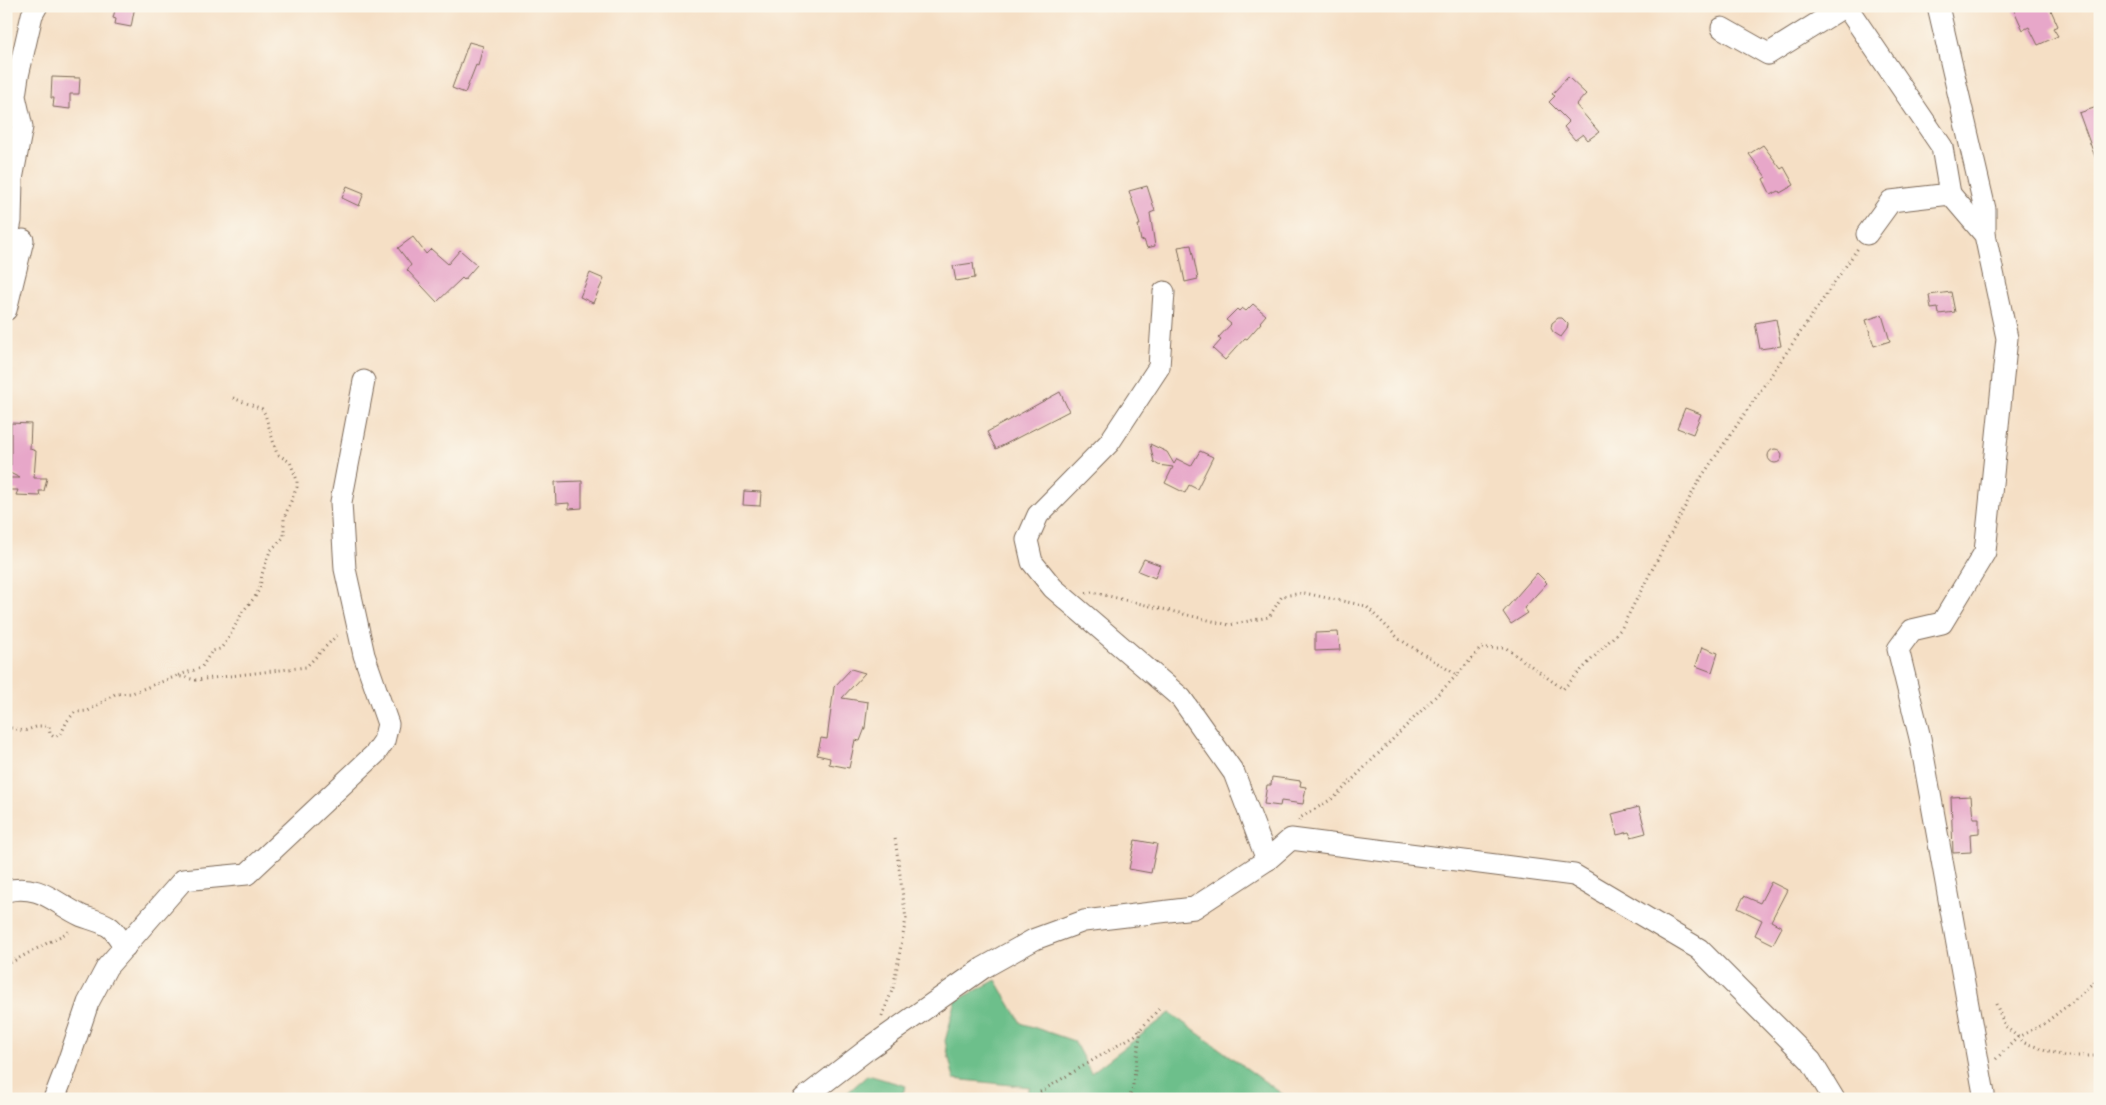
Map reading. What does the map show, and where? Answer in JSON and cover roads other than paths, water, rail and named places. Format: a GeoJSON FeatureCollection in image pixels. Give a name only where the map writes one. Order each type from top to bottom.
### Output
{"type":"FeatureCollection","features":[{"type":"Feature","properties":{"kind":"street"},"geometry":{"type":"LineString","coordinates":[[6,310],[15,243],[11,221],[12,179],[22,127],[15,96],[32,15],[37,6]]}},
{"type":"Feature","properties":{"kind":"street"},"geometry":{"type":"LineString","coordinates":[[1722,28],[1768,54],[1846,6],[1942,147],[1950,194],[1985,235]]}},
{"type":"Feature","properties":{"kind":"street"},"geometry":{"type":"LineString","coordinates":[[1938,6],[1985,209],[1985,235],[2007,338],[1986,552],[1942,623],[1912,630],[1898,649],[1920,738],[1984,1094],[1981,1099]]}},
{"type":"Feature","properties":{"kind":"street"},"geometry":{"type":"LineString","coordinates":[[1867,234],[1891,201],[1950,194]]}},
{"type":"Feature","properties":{"kind":"street"},"geometry":{"type":"LineString","coordinates":[[1164,292],[1159,367],[1109,442],[1038,515],[1027,540],[1032,562],[1053,588],[1181,698],[1234,773],[1266,860]]}},
{"type":"Feature","properties":{"kind":"street"},"geometry":{"type":"LineString","coordinates":[[54,1099],[88,1003],[107,967],[183,880],[247,874],[375,754],[384,741],[388,724],[364,655],[345,569],[340,502],[364,380]]}},
{"type":"Feature","properties":{"kind":"street"},"geometry":{"type":"LineString","coordinates":[[803,1099],[868,1049],[983,968],[1034,939],[1084,921],[1194,908],[1266,860],[1292,840],[1574,875],[1699,949],[1811,1061],[1834,1099]]}},
{"type":"Feature","properties":{"kind":"street"},"geometry":{"type":"LineString","coordinates":[[6,891],[22,888],[49,896],[67,908],[109,926],[125,947]]}}]}
